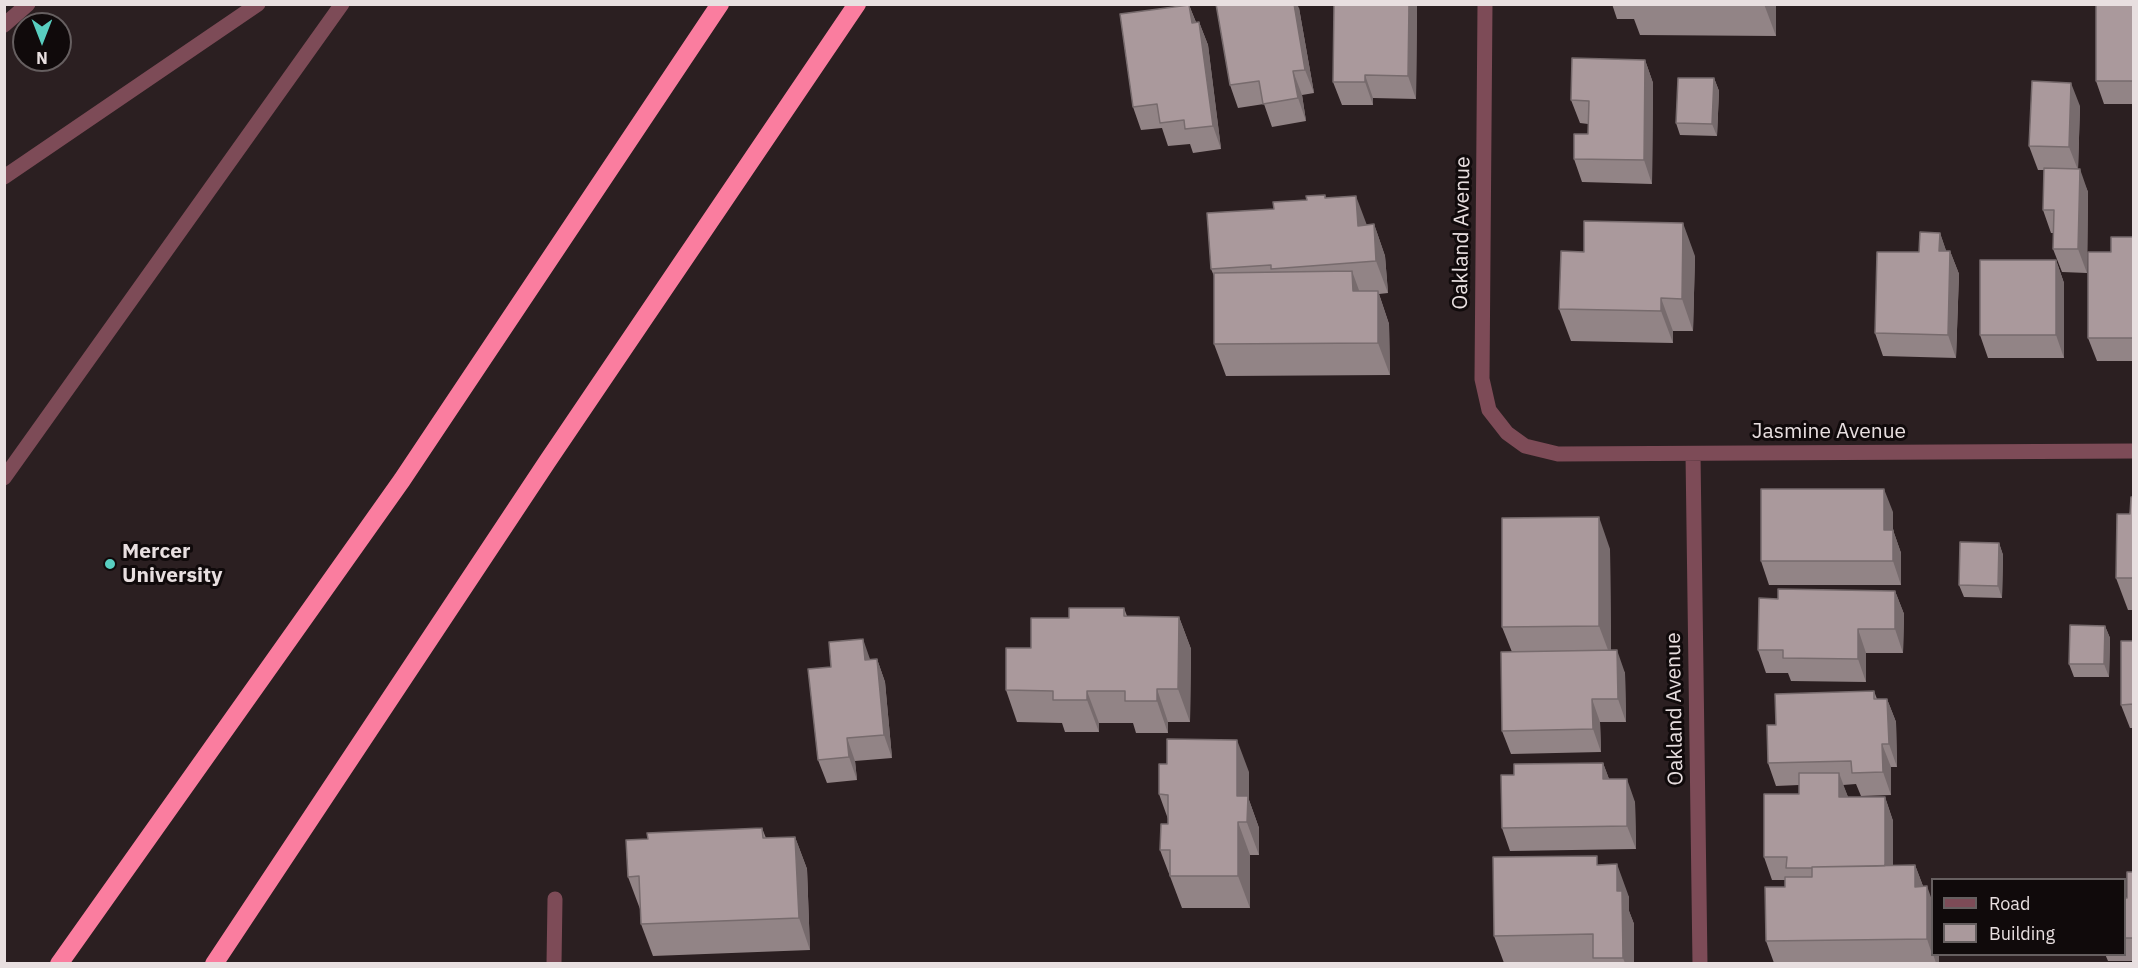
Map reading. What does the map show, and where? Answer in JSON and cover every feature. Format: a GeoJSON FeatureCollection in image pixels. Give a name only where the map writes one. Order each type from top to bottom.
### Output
{"type":"FeatureCollection","features":[{"type":"Feature","properties":{"kind":"highway"},"geometry":{"type":"LineString","coordinates":[[59,963],[402,480],[720,4]]}},
{"type":"Feature","properties":{"kind":"highway"},"geometry":{"type":"LineString","coordinates":[[214,963],[547,462],[857,4]]}},
{"type":"Feature","properties":{"kind":"street"},"geometry":{"type":"LineString","coordinates":[[4,25],[28,4]]}},
{"type":"Feature","properties":{"kind":"street"},"geometry":{"type":"LineString","coordinates":[[4,177],[258,4]]}},
{"type":"Feature","properties":{"kind":"street"},"geometry":{"type":"LineString","coordinates":[[4,478],[342,4]]}},
{"type":"Feature","properties":{"kind":"street","name":"Oakland Avenue"},"geometry":{"type":"LineString","coordinates":[[1485,4],[1482,379],[1489,410],[1507,433],[1525,446]]}},
{"type":"Feature","properties":{"kind":"street","name":"Jasmine Avenue"},"geometry":{"type":"LineString","coordinates":[[1525,446],[1558,454],[2133,451]]}},
{"type":"Feature","properties":{"kind":"street","name":"Oakland Avenue"},"geometry":{"type":"LineString","coordinates":[[1693,454],[1700,963]]}},
{"type":"Feature","properties":{"kind":"street"},"geometry":{"type":"LineString","coordinates":[[554,963],[555,899]]}},
{"type":"Feature","properties":{"kind":"building"},"geometry":{"type":"Polygon","coordinates":[[[1216,4],[1294,4],[1305,70],[1293,71],[1298,98],[1263,104],[1259,81],[1230,85],[1216,4]]]}},
{"type":"Feature","properties":{"kind":"building"},"geometry":{"type":"Polygon","coordinates":[[[1334,4],[1409,4],[1408,76],[1365,75],[1365,82],[1333,82],[1334,4]]]}},
{"type":"Feature","properties":{"kind":"building"},"geometry":{"type":"Polygon","coordinates":[[[2096,4],[2133,4],[2133,81],[2096,81],[2096,4]]]}},
{"type":"Feature","properties":{"kind":"building"},"geometry":{"type":"Polygon","coordinates":[[[1189,5],[1192,23],[1199,22],[1213,126],[1185,129],[1184,120],[1160,123],[1157,104],[1133,107],[1120,14],[1189,5]]]}},
{"type":"Feature","properties":{"kind":"building"},"geometry":{"type":"Polygon","coordinates":[[[1572,58],[1645,60],[1644,160],[1574,159],[1574,134],[1588,134],[1589,101],[1571,100],[1572,58]]]}},
{"type":"Feature","properties":{"kind":"building"},"geometry":{"type":"Polygon","coordinates":[[[1678,78],[1714,78],[1712,124],[1676,123],[1678,78]]]}},
{"type":"Feature","properties":{"kind":"building"},"geometry":{"type":"Polygon","coordinates":[[[2032,81],[2071,83],[2069,147],[2029,146],[2032,81]]]}},
{"type":"Feature","properties":{"kind":"building"},"geometry":{"type":"Polygon","coordinates":[[[2044,168],[2080,169],[2078,249],[2053,249],[2054,210],[2043,210],[2044,168]]]}},
{"type":"Feature","properties":{"kind":"building"},"geometry":{"type":"Polygon","coordinates":[[[1325,195],[1325,198],[1356,196],[1358,226],[1374,224],[1376,261],[1271,269],[1271,265],[1211,269],[1207,213],[1274,209],[1273,202],[1307,200],[1306,196],[1325,195]]]}},
{"type":"Feature","properties":{"kind":"building"},"geometry":{"type":"Polygon","coordinates":[[[1584,221],[1683,223],[1682,299],[1661,298],[1661,311],[1559,309],[1561,251],[1584,252],[1584,221]]]}},
{"type":"Feature","properties":{"kind":"building"},"geometry":{"type":"Polygon","coordinates":[[[1920,232],[1940,233],[1939,251],[1950,251],[1948,335],[1875,333],[1877,252],[1919,252],[1920,232]]]}},
{"type":"Feature","properties":{"kind":"building"},"geometry":{"type":"Polygon","coordinates":[[[2111,237],[2133,237],[2133,338],[2088,338],[2088,252],[2111,252],[2111,237]]]}},
{"type":"Feature","properties":{"kind":"building"},"geometry":{"type":"Polygon","coordinates":[[[1980,260],[2056,260],[2056,335],[1980,335],[1980,260]]]}},
{"type":"Feature","properties":{"kind":"building"},"geometry":{"type":"Polygon","coordinates":[[[1352,271],[1353,291],[1378,291],[1378,343],[1214,344],[1214,273],[1352,271]]]}},
{"type":"Feature","properties":{"kind":"building"},"geometry":{"type":"Polygon","coordinates":[[[1761,489],[1884,489],[1884,530],[1893,530],[1893,561],[1761,561],[1761,489]]]}},
{"type":"Feature","properties":{"kind":"building"},"geometry":{"type":"Polygon","coordinates":[[[2131,497],[2133,497],[2133,578],[2116,578],[2117,514],[2130,514],[2131,497]]]}},
{"type":"Feature","properties":{"kind":"building"},"geometry":{"type":"Polygon","coordinates":[[[1599,517],[1599,626],[1502,627],[1502,518],[1599,517]]]}},
{"type":"Feature","properties":{"kind":"building"},"geometry":{"type":"Polygon","coordinates":[[[1960,542],[1999,543],[1998,586],[1959,585],[1960,542]]]}},
{"type":"Feature","properties":{"kind":"building"},"geometry":{"type":"Polygon","coordinates":[[[1778,589],[1895,591],[1895,629],[1858,629],[1858,659],[1783,658],[1783,650],[1758,650],[1759,598],[1778,599],[1778,589]]]}},
{"type":"Feature","properties":{"kind":"building"},"geometry":{"type":"Polygon","coordinates":[[[1069,608],[1124,608],[1124,616],[1179,617],[1178,689],[1157,689],[1157,701],[1125,701],[1125,691],[1087,691],[1087,700],[1053,700],[1053,691],[1006,690],[1006,648],[1031,648],[1031,618],[1069,618],[1069,608]]]}},
{"type":"Feature","properties":{"kind":"building"},"geometry":{"type":"Polygon","coordinates":[[[2070,625],[2105,626],[2104,664],[2069,664],[2070,625]]]}},
{"type":"Feature","properties":{"kind":"building"},"geometry":{"type":"Polygon","coordinates":[[[863,639],[865,660],[877,659],[884,735],[847,738],[849,757],[818,760],[808,669],[831,667],[829,642],[863,639]]]}},
{"type":"Feature","properties":{"kind":"building"},"geometry":{"type":"Polygon","coordinates":[[[2121,641],[2133,641],[2133,704],[2121,705],[2121,641]]]}},
{"type":"Feature","properties":{"kind":"building"},"geometry":{"type":"Polygon","coordinates":[[[1617,650],[1618,699],[1592,699],[1593,729],[1502,731],[1501,652],[1617,650]]]}},
{"type":"Feature","properties":{"kind":"building"},"geometry":{"type":"Polygon","coordinates":[[[1874,691],[1874,699],[1887,699],[1889,744],[1882,744],[1883,772],[1852,773],[1851,761],[1768,763],[1767,725],[1776,725],[1775,694],[1874,691]]]}},
{"type":"Feature","properties":{"kind":"building"},"geometry":{"type":"Polygon","coordinates":[[[1167,739],[1237,740],[1237,796],[1248,796],[1247,822],[1238,822],[1238,876],[1170,876],[1170,850],[1160,850],[1161,824],[1168,824],[1168,795],[1159,794],[1159,764],[1167,764],[1167,739]]]}},
{"type":"Feature","properties":{"kind":"building"},"geometry":{"type":"Polygon","coordinates":[[[1603,763],[1603,779],[1627,779],[1627,826],[1502,828],[1501,775],[1514,775],[1514,764],[1603,763]]]}},
{"type":"Feature","properties":{"kind":"building"},"geometry":{"type":"Polygon","coordinates":[[[1799,773],[1839,773],[1839,797],[1885,797],[1885,866],[1786,868],[1787,857],[1764,857],[1764,794],[1799,794],[1799,773]]]}},
{"type":"Feature","properties":{"kind":"building"},"geometry":{"type":"Polygon","coordinates":[[[762,828],[763,838],[795,837],[799,918],[641,924],[639,876],[628,877],[626,840],[648,839],[647,833],[762,828]]]}},
{"type":"Feature","properties":{"kind":"building"},"geometry":{"type":"Polygon","coordinates":[[[1597,856],[1597,865],[1617,864],[1617,891],[1622,891],[1623,958],[1593,958],[1593,934],[1494,936],[1493,857],[1597,856]]]}},
{"type":"Feature","properties":{"kind":"building"},"geometry":{"type":"Polygon","coordinates":[[[1915,865],[1915,887],[1927,886],[1927,939],[1766,941],[1765,887],[1785,887],[1785,877],[1812,877],[1812,867],[1915,865]]]}},
{"type":"Feature","properties":{"kind":"building"},"geometry":{"type":"Polygon","coordinates":[[[2127,872],[2133,872],[2133,938],[2126,938],[2127,872]]]}},
{"type":"Feature","properties":{"kind":"place","name":"Mercer University"},"geometry":{"type":"Point","coordinates":[110,564]}}]}
